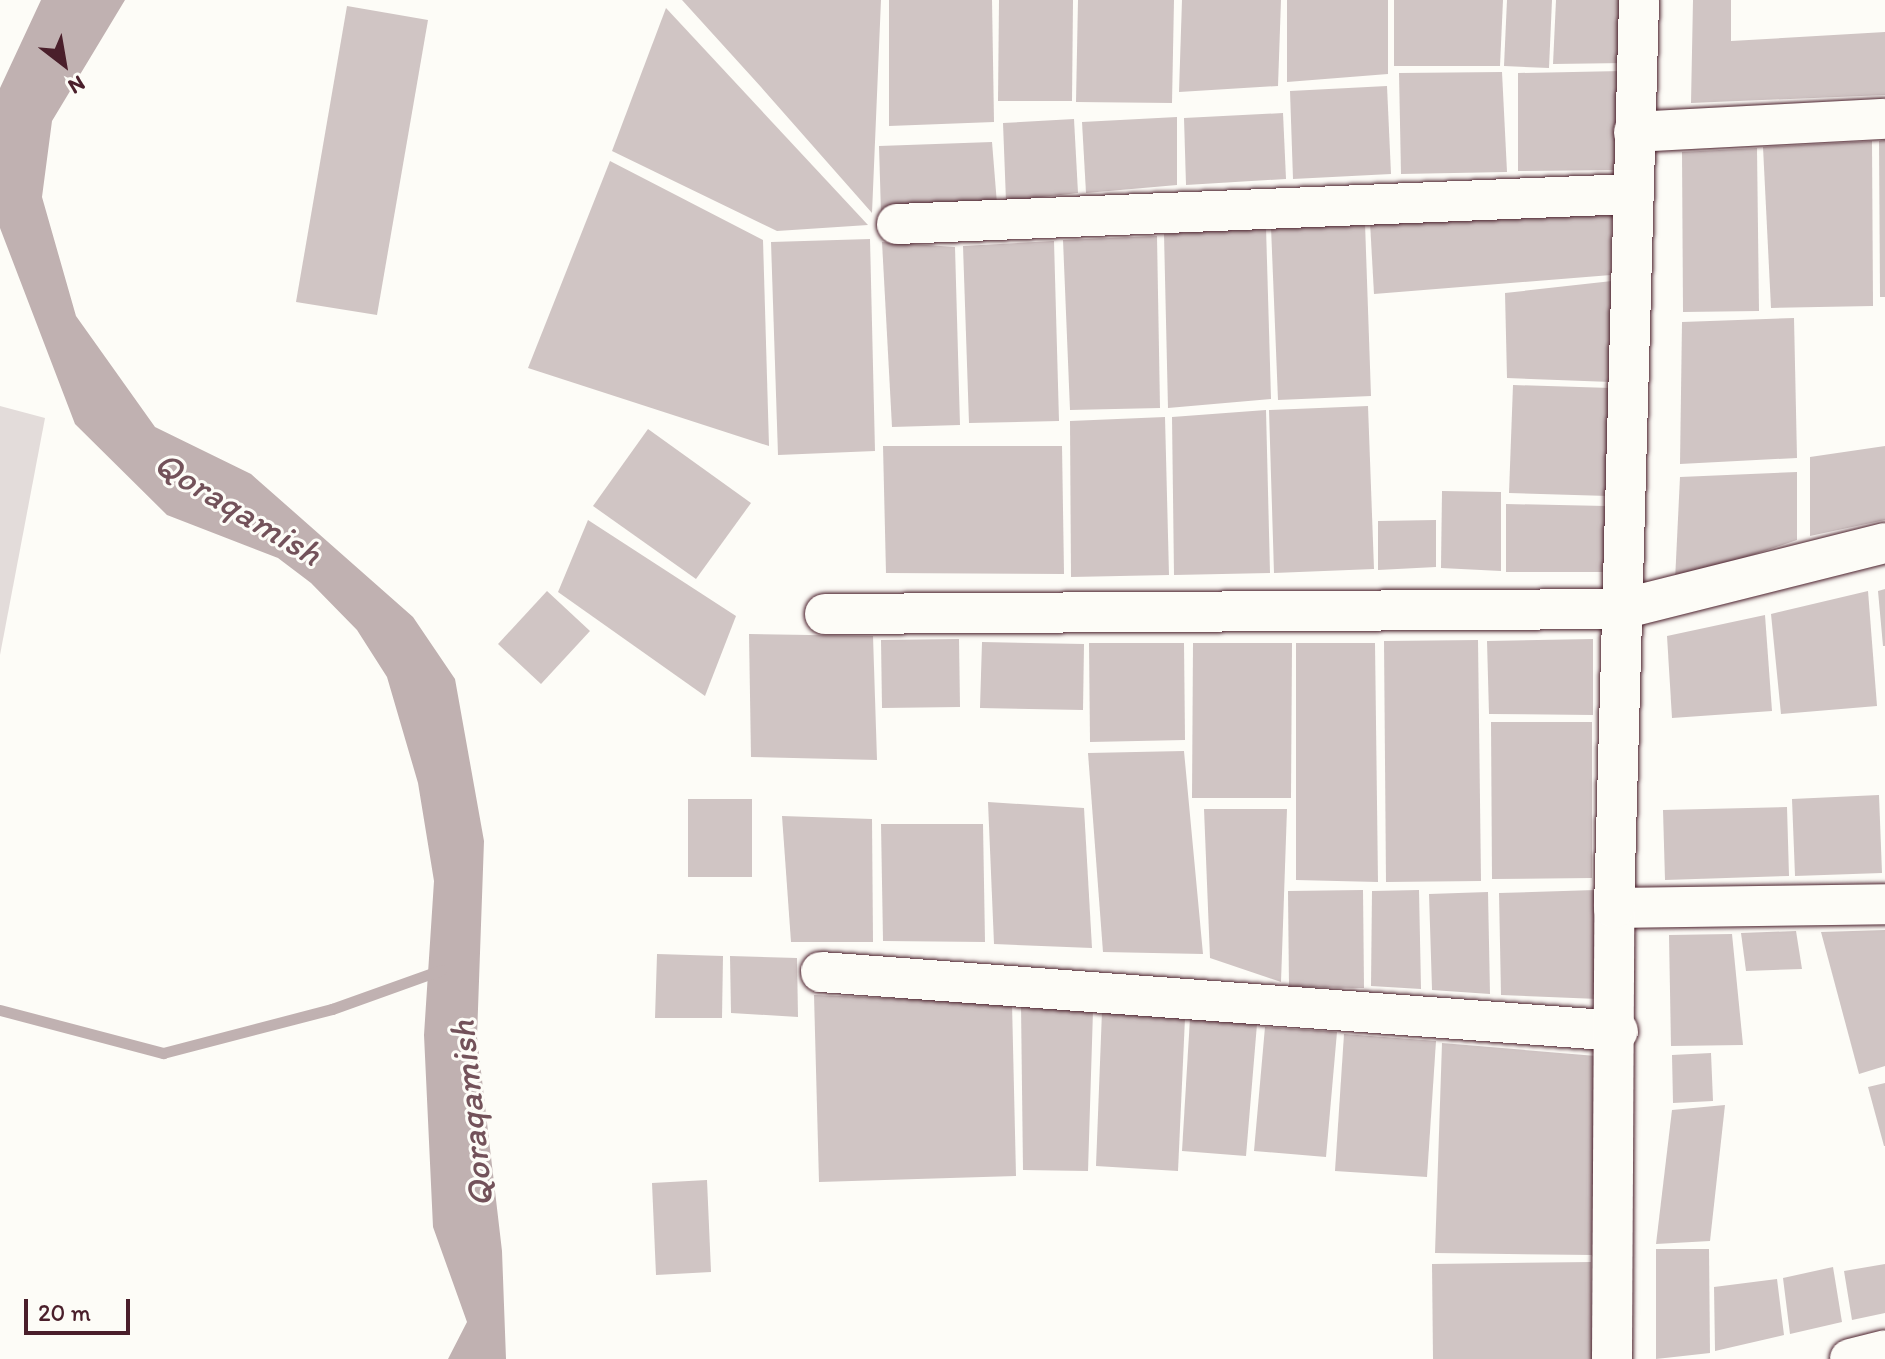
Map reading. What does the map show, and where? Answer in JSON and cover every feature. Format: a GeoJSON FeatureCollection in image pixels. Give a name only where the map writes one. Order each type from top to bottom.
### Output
{"type":"FeatureCollection","features":[{"type":"Feature","properties":{"kind":"street"},"geometry":{"type":"LineString","coordinates":[[1612,1359],[1618,1031],[1614,908],[1639,0]]}},
{"type":"Feature","properties":{"kind":"street"},"geometry":{"type":"LineString","coordinates":[[1634,132],[1885,119]]}},
{"type":"Feature","properties":{"kind":"street"},"geometry":{"type":"LineString","coordinates":[[897,224],[1632,194]]}},
{"type":"Feature","properties":{"kind":"street"},"geometry":{"type":"LineString","coordinates":[[825,614],[1622,609],[1885,543]]}},
{"type":"Feature","properties":{"kind":"street"},"geometry":{"type":"LineString","coordinates":[[1614,908],[1885,904]]}},
{"type":"Feature","properties":{"kind":"street"},"geometry":{"type":"LineString","coordinates":[[821,972],[1618,1031]]}},
{"type":"Feature","properties":{"kind":"street"},"geometry":{"type":"LineString","coordinates":[[1850,1359],[1885,1350]]}},
{"type":"Feature","properties":{"kind":"shaded area"},"geometry":{"type":"Polygon","coordinates":[[[0,406],[45,418],[0,655],[0,406]]]}},
{"type":"Feature","properties":{"kind":"water","name":"Qoraqamish"},"geometry":{"type":"Polygon","coordinates":[[[41,0],[125,0],[52,121],[42,197],[76,316],[155,427],[251,474],[413,617],[455,679],[484,841],[477,1037],[502,1251],[506,1359],[448,1359],[467,1322],[433,1227],[424,1035],[434,881],[418,783],[387,677],[357,630],[311,583],[278,558],[167,515],[75,424],[0,228],[0,88],[41,0]]]}},
{"type":"Feature","properties":{"kind":"building"},"geometry":{"type":"Polygon","coordinates":[[[682,0],[881,0],[872,213],[761,87],[682,0]]]}},
{"type":"Feature","properties":{"kind":"building"},"geometry":{"type":"Polygon","coordinates":[[[889,0],[992,0],[994,122],[889,126],[889,0]]]}},
{"type":"Feature","properties":{"kind":"building"},"geometry":{"type":"Polygon","coordinates":[[[999,0],[1073,0],[1072,101],[998,101],[999,0]]]}},
{"type":"Feature","properties":{"kind":"building"},"geometry":{"type":"Polygon","coordinates":[[[1078,0],[1174,0],[1172,103],[1076,102],[1078,0]]]}},
{"type":"Feature","properties":{"kind":"building"},"geometry":{"type":"Polygon","coordinates":[[[1182,0],[1281,0],[1278,86],[1179,92],[1182,0]]]}},
{"type":"Feature","properties":{"kind":"building"},"geometry":{"type":"Polygon","coordinates":[[[1287,0],[1388,0],[1388,74],[1287,82],[1287,0]]]}},
{"type":"Feature","properties":{"kind":"building"},"geometry":{"type":"Polygon","coordinates":[[[1394,0],[1503,0],[1500,66],[1394,66],[1394,0]]]}},
{"type":"Feature","properties":{"kind":"building"},"geometry":{"type":"Polygon","coordinates":[[[1507,0],[1552,0],[1549,68],[1504,66],[1507,0]]]}},
{"type":"Feature","properties":{"kind":"building"},"geometry":{"type":"Polygon","coordinates":[[[1556,0],[1627,0],[1625,63],[1553,64],[1556,0]]]}},
{"type":"Feature","properties":{"kind":"building"},"geometry":{"type":"Polygon","coordinates":[[[1693,0],[1731,0],[1731,41],[1885,32],[1885,95],[1691,103],[1693,0]]]}},
{"type":"Feature","properties":{"kind":"building"},"geometry":{"type":"Polygon","coordinates":[[[347,6],[428,20],[377,315],[296,302],[347,6]]]}},
{"type":"Feature","properties":{"kind":"building"},"geometry":{"type":"Polygon","coordinates":[[[666,8],[868,225],[777,231],[612,151],[666,8]]]}},
{"type":"Feature","properties":{"kind":"building"},"geometry":{"type":"Polygon","coordinates":[[[1622,71],[1620,170],[1518,171],[1518,73],[1622,71]]]}},
{"type":"Feature","properties":{"kind":"building"},"geometry":{"type":"Polygon","coordinates":[[[1502,72],[1507,172],[1401,174],[1399,73],[1502,72]]]}},
{"type":"Feature","properties":{"kind":"building"},"geometry":{"type":"Polygon","coordinates":[[[1387,86],[1391,174],[1293,179],[1290,91],[1387,86]]]}},
{"type":"Feature","properties":{"kind":"building"},"geometry":{"type":"Polygon","coordinates":[[[1283,113],[1286,179],[1186,185],[1184,118],[1283,113]]]}},
{"type":"Feature","properties":{"kind":"building"},"geometry":{"type":"Polygon","coordinates":[[[1177,117],[1177,185],[1086,193],[1082,122],[1177,117]]]}},
{"type":"Feature","properties":{"kind":"building"},"geometry":{"type":"Polygon","coordinates":[[[1074,119],[1078,193],[1006,201],[1003,123],[1074,119]]]}},
{"type":"Feature","properties":{"kind":"building"},"geometry":{"type":"Polygon","coordinates":[[[1885,140],[1885,297],[1880,297],[1879,141],[1885,140]]]}},
{"type":"Feature","properties":{"kind":"building"},"geometry":{"type":"Polygon","coordinates":[[[1872,141],[1873,306],[1771,308],[1763,147],[1872,141]]]}},
{"type":"Feature","properties":{"kind":"building"},"geometry":{"type":"Polygon","coordinates":[[[992,142],[997,204],[881,213],[879,146],[992,142]]]}},
{"type":"Feature","properties":{"kind":"building"},"geometry":{"type":"Polygon","coordinates":[[[1757,148],[1759,311],[1683,312],[1682,152],[1757,148]]]}},
{"type":"Feature","properties":{"kind":"building"},"geometry":{"type":"Polygon","coordinates":[[[610,161],[763,240],[769,446],[528,368],[610,161]]]}},
{"type":"Feature","properties":{"kind":"building"},"geometry":{"type":"Polygon","coordinates":[[[1612,212],[1611,275],[1374,294],[1370,222],[1612,212]]]}},
{"type":"Feature","properties":{"kind":"building"},"geometry":{"type":"Polygon","coordinates":[[[1365,223],[1371,396],[1278,400],[1271,227],[1365,223]]]}},
{"type":"Feature","properties":{"kind":"building"},"geometry":{"type":"Polygon","coordinates":[[[1266,227],[1271,399],[1168,408],[1164,234],[1266,227]]]}},
{"type":"Feature","properties":{"kind":"building"},"geometry":{"type":"Polygon","coordinates":[[[1157,236],[1160,408],[1070,410],[1063,240],[1157,236]]]}},
{"type":"Feature","properties":{"kind":"building"},"geometry":{"type":"Polygon","coordinates":[[[870,239],[875,451],[778,455],[771,242],[870,239]]]}},
{"type":"Feature","properties":{"kind":"building"},"geometry":{"type":"Polygon","coordinates":[[[1054,241],[1059,421],[969,423],[963,246],[1054,241]]]}},
{"type":"Feature","properties":{"kind":"building"},"geometry":{"type":"Polygon","coordinates":[[[882,242],[955,247],[960,425],[892,427],[882,242]]]}},
{"type":"Feature","properties":{"kind":"building"},"geometry":{"type":"Polygon","coordinates":[[[1612,281],[1611,382],[1507,378],[1505,293],[1612,281]]]}},
{"type":"Feature","properties":{"kind":"building"},"geometry":{"type":"Polygon","coordinates":[[[1794,318],[1797,458],[1680,464],[1682,322],[1794,318]]]}},
{"type":"Feature","properties":{"kind":"building"},"geometry":{"type":"Polygon","coordinates":[[[1513,385],[1611,388],[1608,496],[1509,493],[1513,385]]]}},
{"type":"Feature","properties":{"kind":"building"},"geometry":{"type":"Polygon","coordinates":[[[1368,406],[1374,569],[1274,573],[1269,410],[1368,406]]]}},
{"type":"Feature","properties":{"kind":"building"},"geometry":{"type":"Polygon","coordinates":[[[1266,410],[1270,573],[1174,575],[1172,417],[1266,410]]]}},
{"type":"Feature","properties":{"kind":"building"},"geometry":{"type":"Polygon","coordinates":[[[1165,417],[1169,575],[1071,577],[1070,421],[1165,417]]]}},
{"type":"Feature","properties":{"kind":"building"},"geometry":{"type":"Polygon","coordinates":[[[648,429],[751,503],[696,579],[593,506],[648,429]]]}},
{"type":"Feature","properties":{"kind":"building"},"geometry":{"type":"Polygon","coordinates":[[[883,446],[1062,446],[1064,574],[886,573],[883,446]]]}},
{"type":"Feature","properties":{"kind":"building"},"geometry":{"type":"Polygon","coordinates":[[[1885,446],[1885,520],[1810,536],[1810,457],[1885,446]]]}},
{"type":"Feature","properties":{"kind":"building"},"geometry":{"type":"Polygon","coordinates":[[[1797,472],[1797,540],[1675,581],[1680,477],[1797,472]]]}},
{"type":"Feature","properties":{"kind":"building"},"geometry":{"type":"Polygon","coordinates":[[[1442,491],[1501,492],[1501,571],[1441,568],[1442,491]]]}},
{"type":"Feature","properties":{"kind":"building"},"geometry":{"type":"Polygon","coordinates":[[[1506,504],[1606,506],[1605,572],[1506,572],[1506,504]]]}},
{"type":"Feature","properties":{"kind":"building"},"geometry":{"type":"Polygon","coordinates":[[[588,520],[736,616],[705,696],[558,592],[588,520]]]}},
{"type":"Feature","properties":{"kind":"building"},"geometry":{"type":"Polygon","coordinates":[[[1436,520],[1436,567],[1378,570],[1378,521],[1436,520]]]}},
{"type":"Feature","properties":{"kind":"building"},"geometry":{"type":"Polygon","coordinates":[[[1885,589],[1885,646],[1883,646],[1878,591],[1885,589]]]}},
{"type":"Feature","properties":{"kind":"building"},"geometry":{"type":"Polygon","coordinates":[[[547,591],[590,631],[541,684],[498,644],[547,591]]]}},
{"type":"Feature","properties":{"kind":"building"},"geometry":{"type":"Polygon","coordinates":[[[1868,591],[1877,706],[1781,714],[1771,614],[1868,591]]]}},
{"type":"Feature","properties":{"kind":"building"},"geometry":{"type":"Polygon","coordinates":[[[1765,615],[1772,711],[1672,718],[1667,636],[1765,615]]]}},
{"type":"Feature","properties":{"kind":"building"},"geometry":{"type":"Polygon","coordinates":[[[749,634],[873,636],[877,760],[751,757],[749,634]]]}},
{"type":"Feature","properties":{"kind":"building"},"geometry":{"type":"Polygon","coordinates":[[[959,639],[960,707],[882,708],[881,640],[959,639]]]}},
{"type":"Feature","properties":{"kind":"building"},"geometry":{"type":"Polygon","coordinates":[[[1593,639],[1593,715],[1489,714],[1487,641],[1593,639]]]}},
{"type":"Feature","properties":{"kind":"building"},"geometry":{"type":"Polygon","coordinates":[[[1478,640],[1481,881],[1386,882],[1384,641],[1478,640]]]}},
{"type":"Feature","properties":{"kind":"building"},"geometry":{"type":"Polygon","coordinates":[[[982,642],[1084,644],[1083,710],[980,708],[982,642]]]}},
{"type":"Feature","properties":{"kind":"building"},"geometry":{"type":"Polygon","coordinates":[[[1089,643],[1184,643],[1185,740],[1090,742],[1089,643]]]}},
{"type":"Feature","properties":{"kind":"building"},"geometry":{"type":"Polygon","coordinates":[[[1193,643],[1292,643],[1291,798],[1192,798],[1193,643]]]}},
{"type":"Feature","properties":{"kind":"building"},"geometry":{"type":"Polygon","coordinates":[[[1296,643],[1375,643],[1378,882],[1296,880],[1296,643]]]}},
{"type":"Feature","properties":{"kind":"building"},"geometry":{"type":"Polygon","coordinates":[[[1491,722],[1592,722],[1592,878],[1492,879],[1491,722]]]}},
{"type":"Feature","properties":{"kind":"building"},"geometry":{"type":"Polygon","coordinates":[[[1184,751],[1203,954],[1103,952],[1088,753],[1184,751]]]}},
{"type":"Feature","properties":{"kind":"building"},"geometry":{"type":"Polygon","coordinates":[[[1879,795],[1882,873],[1795,876],[1792,799],[1879,795]]]}},
{"type":"Feature","properties":{"kind":"building"},"geometry":{"type":"Polygon","coordinates":[[[688,799],[752,799],[752,877],[688,877],[688,799]]]}},
{"type":"Feature","properties":{"kind":"building"},"geometry":{"type":"Polygon","coordinates":[[[988,802],[1084,808],[1092,948],[994,944],[988,802]]]}},
{"type":"Feature","properties":{"kind":"building"},"geometry":{"type":"Polygon","coordinates":[[[1787,807],[1789,876],[1665,880],[1663,810],[1787,807]]]}},
{"type":"Feature","properties":{"kind":"building"},"geometry":{"type":"Polygon","coordinates":[[[1204,809],[1287,809],[1281,982],[1210,958],[1204,809]]]}},
{"type":"Feature","properties":{"kind":"building"},"geometry":{"type":"Polygon","coordinates":[[[782,816],[872,819],[873,942],[791,942],[782,816]]]}},
{"type":"Feature","properties":{"kind":"building"},"geometry":{"type":"Polygon","coordinates":[[[881,824],[983,824],[985,942],[883,941],[881,824]]]}},
{"type":"Feature","properties":{"kind":"building"},"geometry":{"type":"Polygon","coordinates":[[[1363,890],[1364,988],[1289,987],[1288,891],[1363,890]]]}},
{"type":"Feature","properties":{"kind":"building"},"geometry":{"type":"Polygon","coordinates":[[[1419,890],[1421,989],[1371,986],[1372,891],[1419,890]]]}},
{"type":"Feature","properties":{"kind":"building"},"geometry":{"type":"Polygon","coordinates":[[[1595,890],[1598,999],[1501,995],[1499,893],[1595,890]]]}},
{"type":"Feature","properties":{"kind":"building"},"geometry":{"type":"Polygon","coordinates":[[[1488,892],[1490,994],[1432,990],[1429,894],[1488,892]]]}},
{"type":"Feature","properties":{"kind":"building"},"geometry":{"type":"Polygon","coordinates":[[[1885,930],[1885,1066],[1859,1074],[1821,932],[1885,930]]]}},
{"type":"Feature","properties":{"kind":"building"},"geometry":{"type":"Polygon","coordinates":[[[1796,931],[1802,969],[1746,971],[1741,933],[1796,931]]]}},
{"type":"Feature","properties":{"kind":"building"},"geometry":{"type":"Polygon","coordinates":[[[1732,934],[1743,1045],[1671,1046],[1669,935],[1732,934]]]}},
{"type":"Feature","properties":{"kind":"building"},"geometry":{"type":"Polygon","coordinates":[[[657,954],[723,956],[722,1018],[655,1018],[657,954]]]}},
{"type":"Feature","properties":{"kind":"building"},"geometry":{"type":"Polygon","coordinates":[[[730,956],[797,958],[798,1017],[731,1013],[730,956]]]}},
{"type":"Feature","properties":{"kind":"building"},"geometry":{"type":"Polygon","coordinates":[[[814,995],[1012,1003],[1016,1176],[819,1182],[814,995]]]}},
{"type":"Feature","properties":{"kind":"building"},"geometry":{"type":"Polygon","coordinates":[[[1021,1005],[1093,1010],[1088,1171],[1023,1170],[1021,1005]]]}},
{"type":"Feature","properties":{"kind":"building"},"geometry":{"type":"Polygon","coordinates":[[[1102,1011],[1185,1018],[1178,1171],[1096,1166],[1102,1011]]]}},
{"type":"Feature","properties":{"kind":"building"},"geometry":{"type":"Polygon","coordinates":[[[1190,1018],[1257,1024],[1246,1156],[1182,1151],[1190,1018]]]}},
{"type":"Feature","properties":{"kind":"building"},"geometry":{"type":"Polygon","coordinates":[[[1265,1027],[1337,1032],[1326,1157],[1254,1151],[1265,1027]]]}},
{"type":"Feature","properties":{"kind":"building"},"geometry":{"type":"Polygon","coordinates":[[[1344,1034],[1436,1041],[1427,1177],[1335,1171],[1344,1034]]]}},
{"type":"Feature","properties":{"kind":"building"},"geometry":{"type":"Polygon","coordinates":[[[1442,1043],[1596,1056],[1592,1255],[1435,1253],[1442,1043]]]}},
{"type":"Feature","properties":{"kind":"building"},"geometry":{"type":"Polygon","coordinates":[[[1711,1053],[1713,1101],[1673,1103],[1672,1055],[1711,1053]]]}},
{"type":"Feature","properties":{"kind":"building"},"geometry":{"type":"Polygon","coordinates":[[[1885,1083],[1885,1146],[1884,1146],[1868,1087],[1885,1083]]]}},
{"type":"Feature","properties":{"kind":"building"},"geometry":{"type":"Polygon","coordinates":[[[1725,1105],[1710,1241],[1656,1244],[1672,1110],[1725,1105]]]}},
{"type":"Feature","properties":{"kind":"building"},"geometry":{"type":"Polygon","coordinates":[[[707,1180],[711,1272],[656,1275],[652,1183],[707,1180]]]}},
{"type":"Feature","properties":{"kind":"building"},"geometry":{"type":"Polygon","coordinates":[[[1656,1249],[1709,1249],[1710,1353],[1656,1359],[1656,1249]]]}},
{"type":"Feature","properties":{"kind":"building"},"geometry":{"type":"Polygon","coordinates":[[[1591,1262],[1592,1359],[1433,1359],[1432,1264],[1591,1262]]]}},
{"type":"Feature","properties":{"kind":"building"},"geometry":{"type":"Polygon","coordinates":[[[1885,1264],[1885,1313],[1852,1320],[1844,1271],[1885,1264]]]}},
{"type":"Feature","properties":{"kind":"building"},"geometry":{"type":"Polygon","coordinates":[[[1833,1267],[1842,1322],[1790,1334],[1783,1278],[1833,1267]]]}},
{"type":"Feature","properties":{"kind":"building"},"geometry":{"type":"Polygon","coordinates":[[[1777,1279],[1784,1335],[1715,1351],[1714,1287],[1777,1279]]]}},
{"type":"Feature","properties":{"kind":"waterway"},"geometry":{"type":"LineString","coordinates":[[0,1010],[163,1053],[332,1009],[441,970]]}}]}
